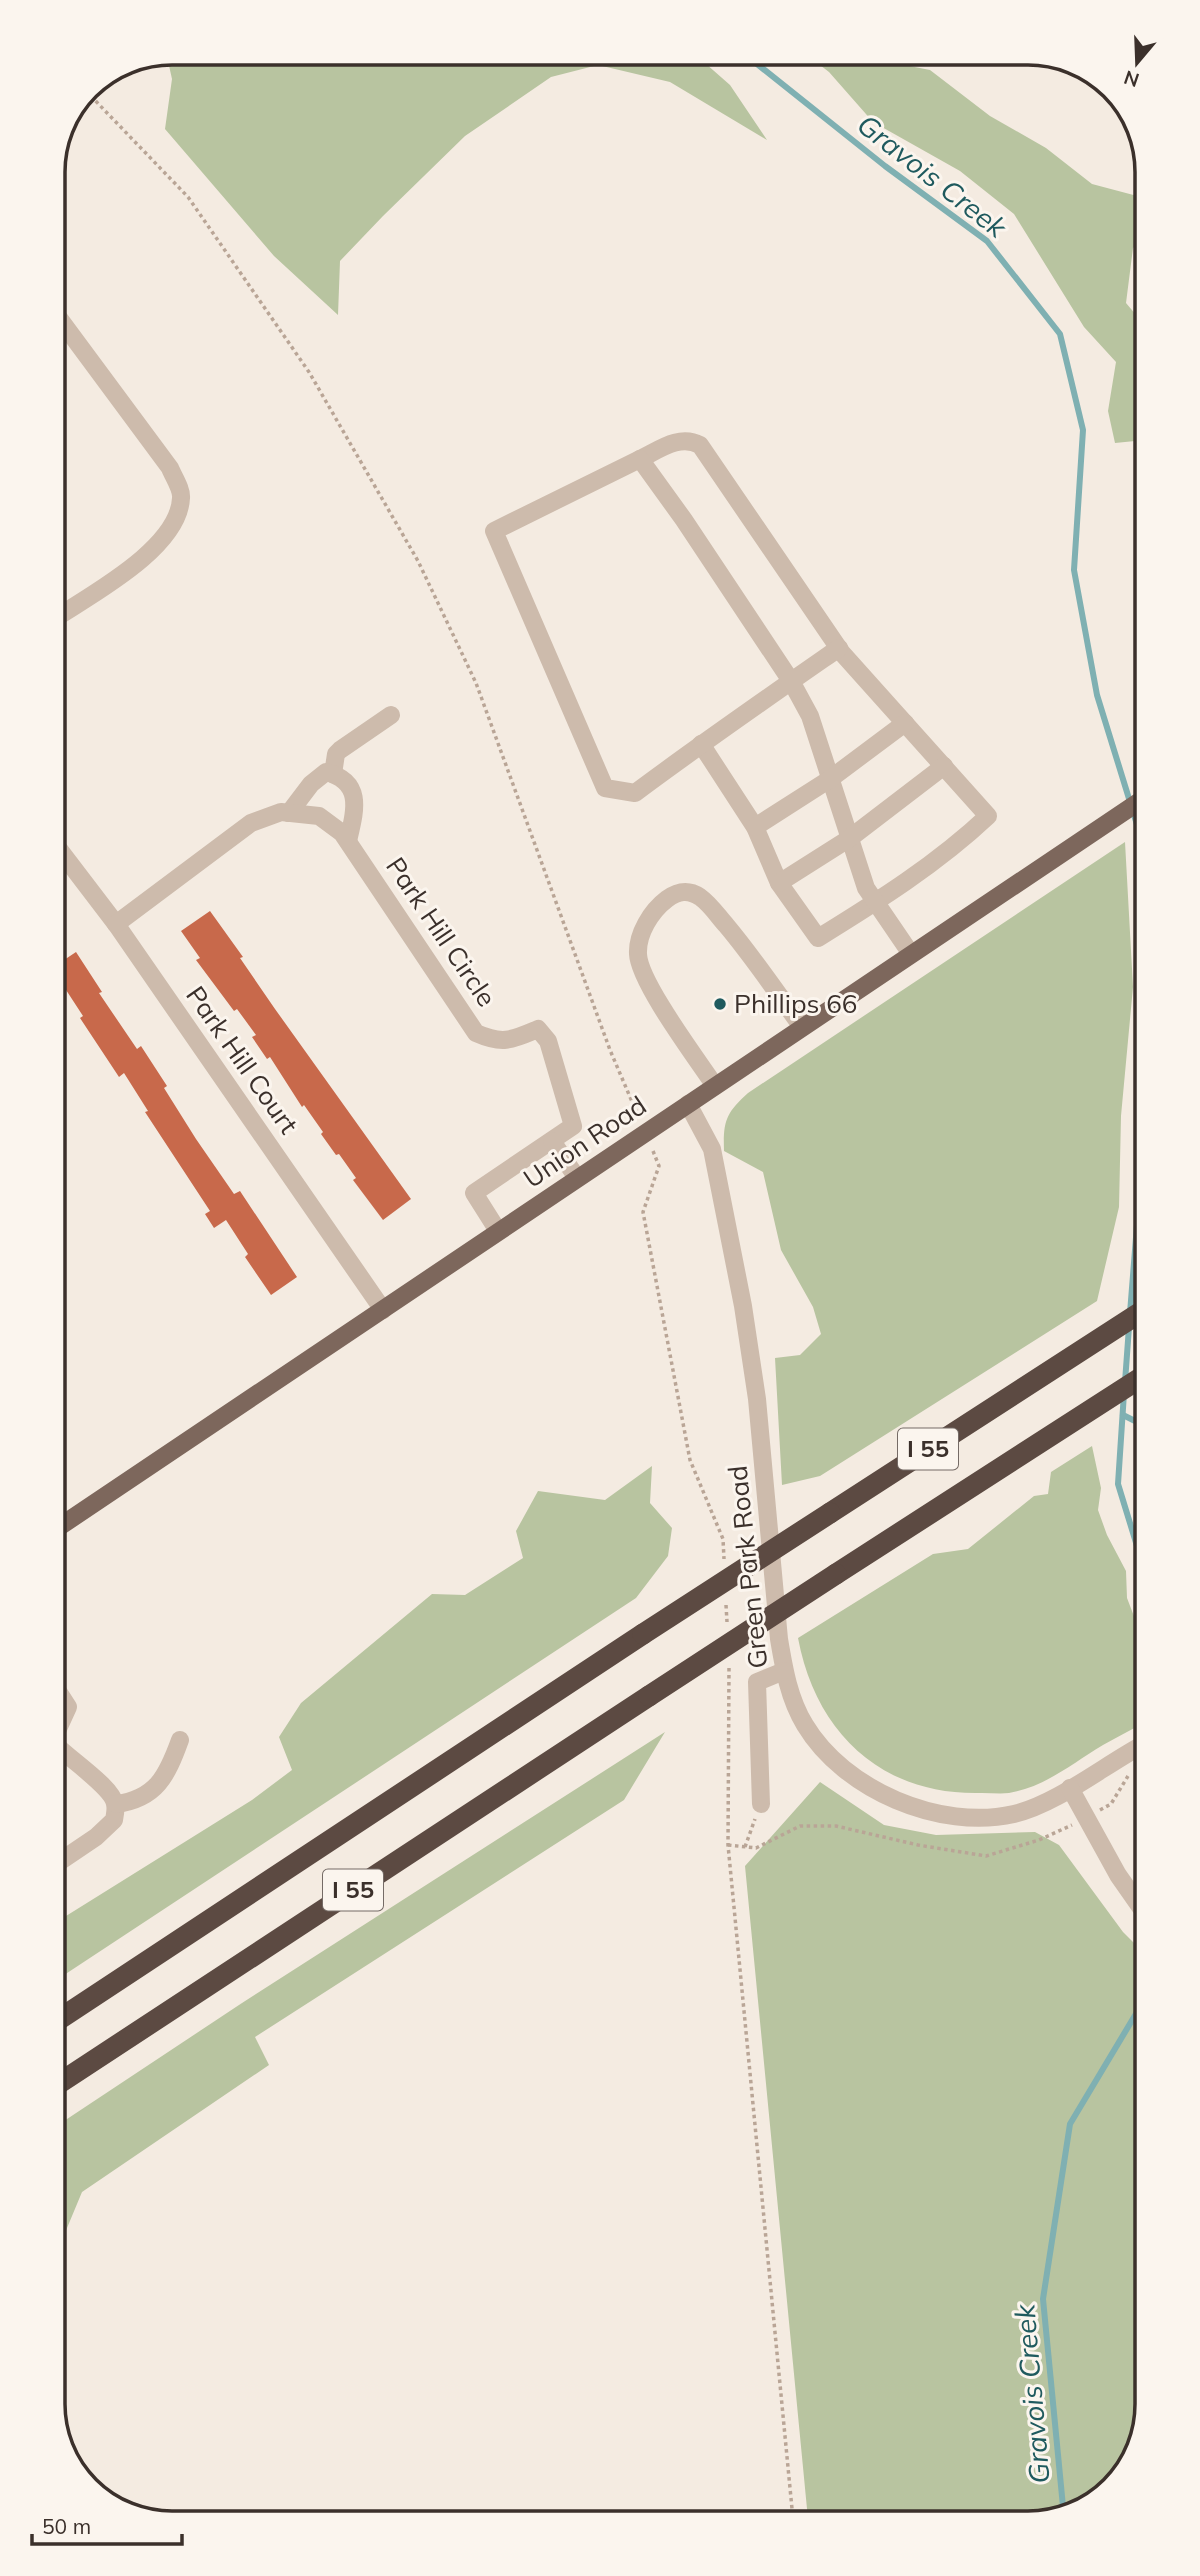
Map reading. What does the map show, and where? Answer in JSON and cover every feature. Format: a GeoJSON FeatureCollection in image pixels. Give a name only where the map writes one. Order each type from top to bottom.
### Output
{"type":"FeatureCollection","features":[{"type":"Feature","properties":{"kind":"highway","name":"I 55"},"geometry":{"type":"LineString","coordinates":[[65,2015],[643,1634],[1135,1316]]}},
{"type":"Feature","properties":{"kind":"highway","name":"I 55"},"geometry":{"type":"LineString","coordinates":[[65,2079],[1135,1381]]}},
{"type":"Feature","properties":{"kind":"main road","name":"Union Road"},"geometry":{"type":"LineString","coordinates":[[65,1524],[1135,804]]}},
{"type":"Feature","properties":{"kind":"street"},"geometry":{"type":"LineString","coordinates":[[65,339],[170,468],[182,497],[173,524],[147,556],[65,612]]}},
{"type":"Feature","properties":{"kind":"street"},"geometry":{"type":"LineString","coordinates":[[701,744],[755,827],[779,883],[818,938],[876,902],[958,844],[988,816],[839,648],[700,445],[691,440],[679,440],[494,531],[605,788],[635,793],[701,744],[839,648]]}},
{"type":"Feature","properties":{"kind":"street"},"geometry":{"type":"LineString","coordinates":[[640,459],[791,681],[810,716],[866,888],[911,954]]}},
{"type":"Feature","properties":{"kind":"street"},"geometry":{"type":"LineString","coordinates":[[333,774],[334,762],[340,750],[391,715]]}},
{"type":"Feature","properties":{"kind":"street"},"geometry":{"type":"LineString","coordinates":[[755,827],[831,779],[905,723]]}},
{"type":"Feature","properties":{"kind":"street"},"geometry":{"type":"LineString","coordinates":[[779,883],[850,838],[944,766]]}},
{"type":"Feature","properties":{"kind":"street"},"geometry":{"type":"LineString","coordinates":[[289,813],[311,784],[326,772],[341,776],[354,791],[355,805],[348,841]]}},
{"type":"Feature","properties":{"kind":"street","name":"Park Hill Circle"},"geometry":{"type":"LineString","coordinates":[[116,924],[251,823],[281,812],[319,817],[342,833],[348,841],[476,1033],[493,1041],[513,1039],[538,1029],[548,1041],[573,1126],[552,1141]]}},
{"type":"Feature","properties":{"kind":"street","name":"Park Hill Court"},"geometry":{"type":"LineString","coordinates":[[65,857],[116,924],[383,1310]]}},
{"type":"Feature","properties":{"kind":"street"},"geometry":{"type":"LineString","coordinates":[[715,1086],[657,999],[640,966],[638,955],[642,933],[664,901],[683,891],[689,891],[703,899],[735,935],[802,1027]]}},
{"type":"Feature","properties":{"kind":"street","name":"Green Park Road"},"geometry":{"type":"LineString","coordinates":[[688,1104],[712,1149],[743,1306],[757,1399],[779,1639],[792,1698],[804,1723],[831,1759],[868,1786],[902,1802],[935,1812],[993,1816],[1033,1808],[1135,1750]]}},
{"type":"Feature","properties":{"kind":"street"},"geometry":{"type":"LineString","coordinates":[[498,1231],[474,1193],[552,1141],[577,1178]]}},
{"type":"Feature","properties":{"kind":"street"},"geometry":{"type":"LineString","coordinates":[[761,1804],[757,1682],[784,1671]]}},
{"type":"Feature","properties":{"kind":"street"},"geometry":{"type":"LineString","coordinates":[[116,1804],[136,1801],[155,1786],[170,1770],[180,1740]]}},
{"type":"Feature","properties":{"kind":"street"},"geometry":{"type":"LineString","coordinates":[[65,1753],[111,1791],[116,1804],[114,1820],[96,1837],[65,1858]]}},
{"type":"Feature","properties":{"kind":"street"},"geometry":{"type":"LineString","coordinates":[[1070,1788],[1118,1875],[1135,1899]]}},
{"type":"Feature","properties":{"kind":"path"},"geometry":{"type":"LineString","coordinates":[[94,99],[188,197],[309,372],[418,561],[476,683],[610,1050],[635,1108]]}},
{"type":"Feature","properties":{"kind":"path"},"geometry":{"type":"LineString","coordinates":[[655,1157],[659,1166],[643,1212],[690,1461],[723,1539]]}},
{"type":"Feature","properties":{"kind":"path"},"geometry":{"type":"LineString","coordinates":[[730,1698],[728,1845],[792,2511]]}},
{"type":"Feature","properties":{"kind":"path"},"geometry":{"type":"LineString","coordinates":[[728,1845],[757,1848],[800,1826],[836,1826],[919,1845],[986,1856],[1039,1840],[1087,1819],[1111,1804],[1127,1777],[1135,1773]]}},
{"type":"Feature","properties":{"kind":"path"},"geometry":{"type":"LineString","coordinates":[[745,1847],[761,1804]]}},
{"type":"Feature","properties":{"kind":"green space"},"geometry":{"type":"Polygon","coordinates":[[[169,65],[598,65],[551,77],[465,136],[340,261],[338,315],[274,256],[165,129],[172,79],[169,65]]]}},
{"type":"Feature","properties":{"kind":"green space"},"geometry":{"type":"Polygon","coordinates":[[[598,65],[707,65],[730,85],[767,140],[670,82],[598,65]]]}},
{"type":"Feature","properties":{"kind":"green space"},"geometry":{"type":"Polygon","coordinates":[[[820,65],[904,65],[930,70],[990,116],[1046,148],[1092,184],[1135,195],[1135,246],[1126,303],[1135,314],[1135,441],[1115,443],[1108,411],[1116,362],[1084,327],[1014,214],[960,171],[873,122],[820,65]]]}},
{"type":"Feature","properties":{"kind":"green space"},"geometry":{"type":"Polygon","coordinates":[[[1125,842],[1133,987],[1121,1116],[1119,1207],[1097,1301],[820,1476],[782,1485],[775,1358],[800,1355],[821,1334],[813,1307],[781,1250],[763,1172],[724,1151],[725,1125],[730,1112],[748,1093],[1125,842]]]}},
{"type":"Feature","properties":{"kind":"green space"},"geometry":{"type":"Polygon","coordinates":[[[1092,1446],[1101,1488],[1098,1510],[1107,1535],[1126,1571],[1127,1598],[1135,1619],[1135,1728],[1047,1780],[1009,1793],[946,1791],[914,1784],[885,1771],[860,1753],[838,1730],[820,1703],[807,1672],[798,1638],[933,1554],[968,1549],[1034,1496],[1048,1494],[1051,1472],[1092,1446]]]}},
{"type":"Feature","properties":{"kind":"green space"},"geometry":{"type":"Polygon","coordinates":[[[652,1466],[650,1503],[672,1528],[668,1556],[636,1598],[65,1974],[65,1917],[252,1800],[292,1770],[279,1737],[301,1703],[432,1594],[465,1595],[523,1558],[516,1531],[538,1491],[605,1500],[652,1466]]]}},
{"type":"Feature","properties":{"kind":"green space"},"geometry":{"type":"Polygon","coordinates":[[[665,1732],[624,1800],[255,2037],[269,2065],[82,2192],[65,2233],[65,2120],[242,2003],[665,1732]]]}},
{"type":"Feature","properties":{"kind":"green space"},"geometry":{"type":"Polygon","coordinates":[[[820,1782],[884,1825],[936,1835],[1035,1832],[1059,1845],[1123,1932],[1135,1944],[1133,2425],[1130,2439],[1113,2469],[1104,2480],[1076,2500],[1063,2506],[1028,2511],[807,2511],[745,1866],[820,1782]]]}},
{"type":"Feature","properties":{"kind":"building"},"geometry":{"type":"Polygon","coordinates":[[[210,911],[275,1009],[411,1199],[383,1220],[353,1180],[356,1178],[339,1154],[336,1155],[321,1134],[323,1132],[304,1105],[302,1107],[270,1057],[267,1059],[252,1037],[256,1035],[237,1009],[234,1011],[196,960],[200,958],[181,931],[210,911]]]}},
{"type":"Feature","properties":{"kind":"building"},"geometry":{"type":"Polygon","coordinates":[[[76,952],[102,992],[99,993],[137,1049],[141,1046],[167,1086],[164,1088],[196,1139],[234,1194],[240,1191],[297,1277],[271,1295],[245,1257],[248,1254],[226,1220],[214,1228],[205,1214],[210,1211],[145,1112],[148,1111],[124,1073],[119,1077],[80,1018],[83,1016],[65,988],[65,959],[76,952]]]}},
{"type":"Feature","properties":{"kind":"waterway","name":"Gravois Creek"},"geometry":{"type":"LineString","coordinates":[[758,65],[885,166],[987,241],[1060,334],[1083,430],[1074,570],[1097,695],[1135,818]]}},
{"type":"Feature","properties":{"kind":"waterway","name":"Gravois Creek"},"geometry":{"type":"LineString","coordinates":[[1130,1313],[1135,1250]]}},
{"type":"Feature","properties":{"kind":"waterway","name":"Gravois Creek"},"geometry":{"type":"LineString","coordinates":[[1125,1382],[1129,1327]]}},
{"type":"Feature","properties":{"kind":"waterway","name":"Gravois Creek"},"geometry":{"type":"LineString","coordinates":[[1124,1393],[1118,1484],[1135,1539]]}},
{"type":"Feature","properties":{"kind":"waterway"},"geometry":{"type":"LineString","coordinates":[[1123,1415],[1135,1421]]}},
{"type":"Feature","properties":{"kind":"waterway","name":"Gravois Creek"},"geometry":{"type":"LineString","coordinates":[[1063,2506],[1043,2299],[1070,2124],[1135,2015]]}},
{"type":"Feature","properties":{"kind":"place","name":"Phillips 66"},"geometry":{"type":"Point","coordinates":[720,1004]}}]}
